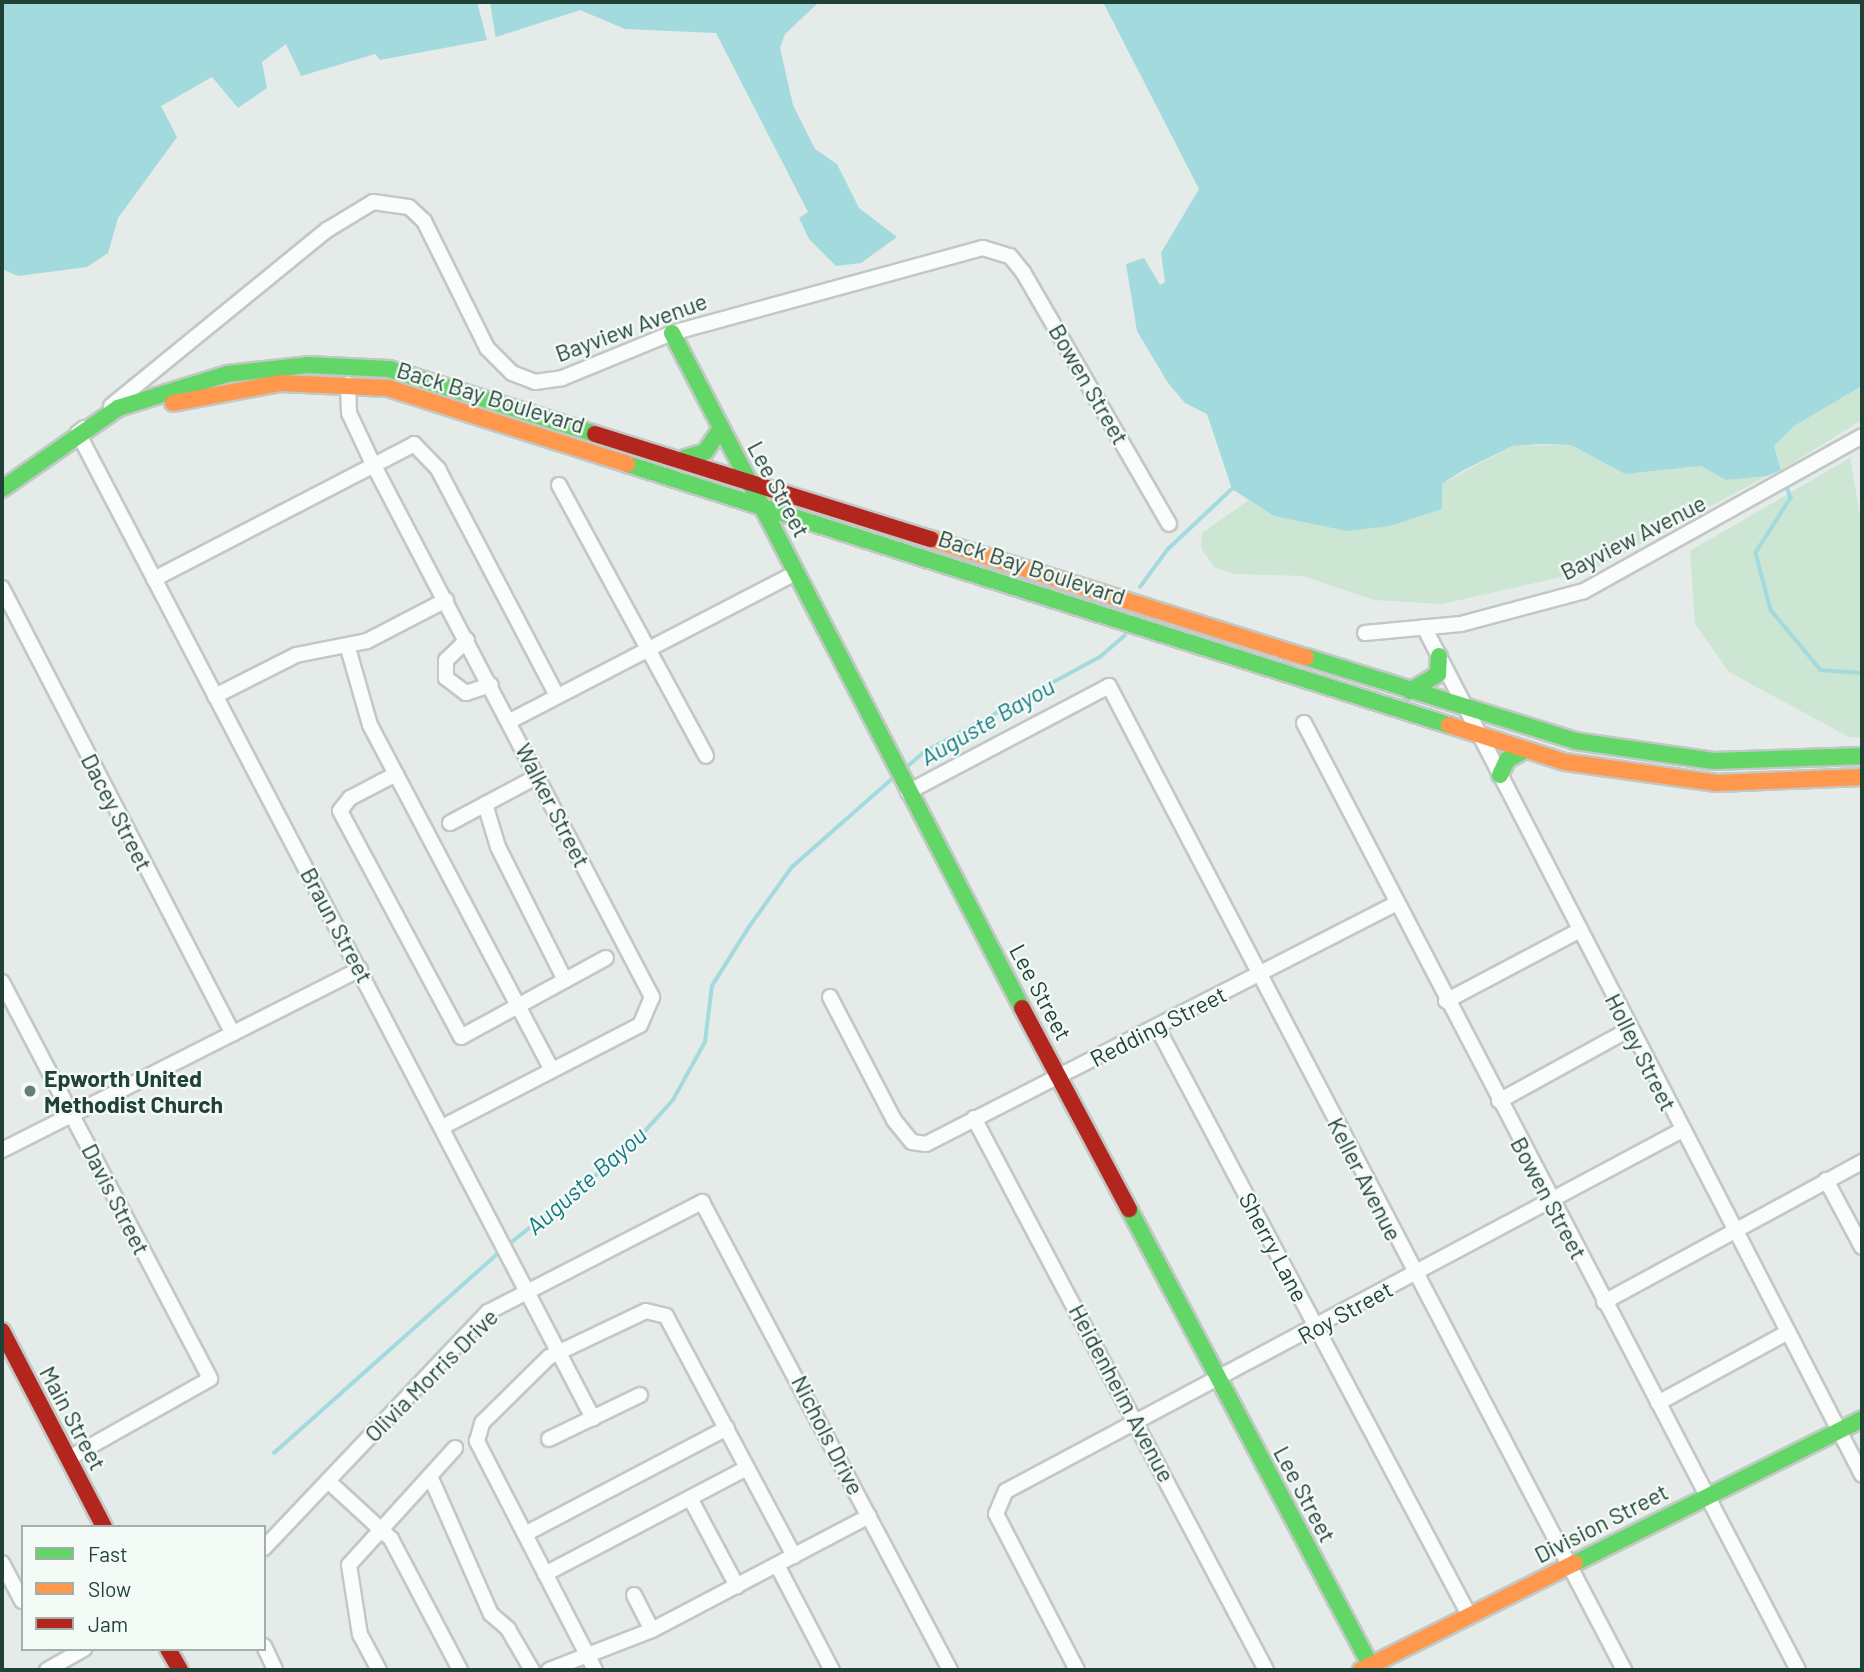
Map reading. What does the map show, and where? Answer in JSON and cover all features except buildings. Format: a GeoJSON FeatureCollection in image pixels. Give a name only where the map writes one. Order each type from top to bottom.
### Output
{"type":"FeatureCollection","features":[{"type":"Feature","properties":{"kind":"main road","name":"Lee Street"},"geometry":{"type":"LineString","coordinates":[[672,333],[797,572],[889,757],[1060,1076],[1368,1669]]}},
{"type":"Feature","properties":{"kind":"main road","name":"Back Bay Boulevard"},"geometry":{"type":"LineString","coordinates":[[78,433],[118,408],[227,374],[351,365],[437,379],[1468,710],[1575,741],[1669,758],[1762,763],[1862,756]]}},
{"type":"Feature","properties":{"kind":"main road","name":"Back Bay Boulevard"},"geometry":{"type":"LineString","coordinates":[[78,433],[235,388],[348,384],[430,400],[1525,750],[1672,780],[1766,784],[1862,777]]}},
{"type":"Feature","properties":{"kind":"main road"},"geometry":{"type":"LineString","coordinates":[[685,458],[705,452],[721,428]]}},
{"type":"Feature","properties":{"kind":"main road","name":"Bayview Avenue"},"geometry":{"type":"LineString","coordinates":[[2,489],[78,433]]}},
{"type":"Feature","properties":{"kind":"main road"},"geometry":{"type":"LineString","coordinates":[[787,554],[798,528],[813,521]]}},
{"type":"Feature","properties":{"kind":"main road"},"geometry":{"type":"LineString","coordinates":[[1410,691],[1438,674],[1439,656]]}},
{"type":"Feature","properties":{"kind":"main road"},"geometry":{"type":"LineString","coordinates":[[1500,775],[1507,760],[1525,750]]}},
{"type":"Feature","properties":{"kind":"main road","name":"Main Street"},"geometry":{"type":"LineString","coordinates":[[2,1331],[103,1525]]}},
{"type":"Feature","properties":{"kind":"main road","name":"Division Street"},"geometry":{"type":"LineString","coordinates":[[1368,1669],[1706,1495],[1862,1419]]}},
{"type":"Feature","properties":{"kind":"main road"},"geometry":{"type":"LineString","coordinates":[[169,1651],[180,1670]]}},
{"type":"Feature","properties":{"kind":"street","name":"Bayview Avenue"},"geometry":{"type":"LineString","coordinates":[[78,433],[327,230],[373,202],[389,200],[424,220],[487,348],[512,373],[535,382],[562,378],[672,333],[959,252],[1000,252]]}},
{"type":"Feature","properties":{"kind":"street","name":"Bowen Street"},"geometry":{"type":"LineString","coordinates":[[1000,252],[1023,272],[1169,524]]}},
{"type":"Feature","properties":{"kind":"street","name":"Walker Street"},"geometry":{"type":"LineString","coordinates":[[348,384],[349,413],[373,464],[510,721],[652,997],[640,1025],[442,1127]]}},
{"type":"Feature","properties":{"kind":"street","name":"Braun Street"},"geometry":{"type":"LineString","coordinates":[[78,433],[593,1418]]}},
{"type":"Feature","properties":{"kind":"street","name":"Bayview Avenue"},"geometry":{"type":"LineString","coordinates":[[1365,633],[1506,615],[1584,591],[1862,436]]}},
{"type":"Feature","properties":{"kind":"street"},"geometry":{"type":"LineString","coordinates":[[154,579],[414,444],[432,460],[557,696]]}},
{"type":"Feature","properties":{"kind":"street"},"geometry":{"type":"LineString","coordinates":[[559,485],[706,756]]}},
{"type":"Feature","properties":{"kind":"street"},"geometry":{"type":"LineString","coordinates":[[510,721],[797,572]]}},
{"type":"Feature","properties":{"kind":"street","name":"Dacey Street"},"geometry":{"type":"LineString","coordinates":[[2,588],[233,1034]]}},
{"type":"Feature","properties":{"kind":"street"},"geometry":{"type":"LineString","coordinates":[[215,696],[296,655],[348,648],[446,600]]}},
{"type":"Feature","properties":{"kind":"street","name":"Holley Street"},"geometry":{"type":"LineString","coordinates":[[1424,627],[1578,931],[1862,1475]]}},
{"type":"Feature","properties":{"kind":"street"},"geometry":{"type":"LineString","coordinates":[[467,640],[446,660],[446,678],[466,693],[491,685]]}},
{"type":"Feature","properties":{"kind":"street"},"geometry":{"type":"LineString","coordinates":[[348,648],[363,709],[552,1069]]}},
{"type":"Feature","properties":{"kind":"street","name":"Keller Avenue"},"geometry":{"type":"LineString","coordinates":[[906,788],[1109,686],[1414,1274],[1624,1670]]}},
{"type":"Feature","properties":{"kind":"street","name":"Bowen Street"},"geometry":{"type":"LineString","coordinates":[[1304,723],[1395,904],[1798,1670]]}},
{"type":"Feature","properties":{"kind":"street"},"geometry":{"type":"LineString","coordinates":[[396,775],[350,798],[340,811],[461,1037],[606,958]]}},
{"type":"Feature","properties":{"kind":"street"},"geometry":{"type":"LineString","coordinates":[[450,823],[538,776]]}},
{"type":"Feature","properties":{"kind":"street"},"geometry":{"type":"LineString","coordinates":[[485,804],[498,847],[565,980]]}},
{"type":"Feature","properties":{"kind":"street","name":"Redding Street"},"geometry":{"type":"LineString","coordinates":[[830,997],[894,1120],[919,1144],[1060,1076],[1395,904]]}},
{"type":"Feature","properties":{"kind":"street"},"geometry":{"type":"LineString","coordinates":[[1446,1001],[1578,931]]}},
{"type":"Feature","properties":{"kind":"street"},"geometry":{"type":"LineString","coordinates":[[2,1150],[360,969]]}},
{"type":"Feature","properties":{"kind":"street","name":"Davis Street"},"geometry":{"type":"LineString","coordinates":[[2,982],[210,1379],[69,1458]]}},
{"type":"Feature","properties":{"kind":"street","name":"Sherry Lane"},"geometry":{"type":"LineString","coordinates":[[1157,1027],[1469,1615]]}},
{"type":"Feature","properties":{"kind":"street"},"geometry":{"type":"LineString","coordinates":[[1499,1101],[1630,1029]]}},
{"type":"Feature","properties":{"kind":"street","name":"Heidenheim Avenue"},"geometry":{"type":"LineString","coordinates":[[974,1118],[1139,1423],[1266,1670]]}},
{"type":"Feature","properties":{"kind":"street","name":"Roy Street"},"geometry":{"type":"LineString","coordinates":[[1077,1670],[996,1514],[1006,1491],[1219,1381],[1682,1130]]}},
{"type":"Feature","properties":{"kind":"street"},"geometry":{"type":"LineString","coordinates":[[1604,1302],[1862,1162]]}},
{"type":"Feature","properties":{"kind":"street"},"geometry":{"type":"LineString","coordinates":[[1826,1180],[1862,1247]]}},
{"type":"Feature","properties":{"kind":"street","name":"Olivia Morris Drive"},"geometry":{"type":"LineString","coordinates":[[266,1546],[480,1320],[526,1291],[702,1202]]}},
{"type":"Feature","properties":{"kind":"street","name":"Nichols Drive"},"geometry":{"type":"LineString","coordinates":[[702,1202],[950,1670]]}},
{"type":"Feature","properties":{"kind":"street"},"geometry":{"type":"LineString","coordinates":[[595,1670],[524,1534],[477,1436],[533,1371],[559,1352],[646,1311],[660,1313],[727,1429],[794,1556]]}},
{"type":"Feature","properties":{"kind":"street"},"geometry":{"type":"LineString","coordinates":[[1658,1403],[1787,1332]]}},
{"type":"Feature","properties":{"kind":"street"},"geometry":{"type":"LineString","coordinates":[[549,1439],[640,1395]]}},
{"type":"Feature","properties":{"kind":"street"},"geometry":{"type":"LineString","coordinates":[[524,1534],[727,1429]]}},
{"type":"Feature","properties":{"kind":"street"},"geometry":{"type":"LineString","coordinates":[[379,1670],[360,1635],[348,1572],[352,1559],[455,1448]]}},
{"type":"Feature","properties":{"kind":"street"},"geometry":{"type":"LineString","coordinates":[[545,1574],[747,1468]]}},
{"type":"Feature","properties":{"kind":"street"},"geometry":{"type":"LineString","coordinates":[[430,1476],[491,1614],[509,1629],[532,1670]]}},
{"type":"Feature","properties":{"kind":"street"},"geometry":{"type":"LineString","coordinates":[[328,1481],[381,1530],[460,1670]]}},
{"type":"Feature","properties":{"kind":"street"},"geometry":{"type":"LineString","coordinates":[[690,1498],[737,1586]]}},
{"type":"Feature","properties":{"kind":"street"},"geometry":{"type":"LineString","coordinates":[[549,1670],[586,1653],[652,1630],[869,1516]]}},
{"type":"Feature","properties":{"kind":"street"},"geometry":{"type":"LineString","coordinates":[[2,1563],[21,1599]]}},
{"type":"Feature","properties":{"kind":"street"},"geometry":{"type":"LineString","coordinates":[[777,1565],[832,1670]]}},
{"type":"Feature","properties":{"kind":"street"},"geometry":{"type":"LineString","coordinates":[[634,1595],[652,1630]]}},
{"type":"Feature","properties":{"kind":"street"},"geometry":{"type":"LineString","coordinates":[[266,1650],[275,1670]]}},
{"type":"Feature","properties":{"kind":"street"},"geometry":{"type":"LineString","coordinates":[[47,1670],[80,1651]]}},
{"type":"Feature","properties":{"kind":"green space"},"geometry":{"type":"Polygon","coordinates":[[[1862,386],[1862,420],[1781,470],[1774,446],[1794,426],[1862,386]]]}},
{"type":"Feature","properties":{"kind":"green space"},"geometry":{"type":"Polygon","coordinates":[[[1571,445],[1625,474],[1701,466],[1726,480],[1767,476],[1592,570],[1442,604],[1374,600],[1303,576],[1234,574],[1214,567],[1201,548],[1202,533],[1249,500],[1274,516],[1390,526],[1442,509],[1442,484],[1512,446],[1571,445]]]}},
{"type":"Feature","properties":{"kind":"green space"},"geometry":{"type":"Polygon","coordinates":[[[1850,458],[1862,527],[1862,737],[1849,737],[1729,672],[1695,624],[1690,551],[1850,458]]]}},
{"type":"Feature","properties":{"kind":"water"},"geometry":{"type":"Polygon","coordinates":[[[2,2],[819,2],[785,34],[780,48],[793,105],[815,149],[837,164],[859,208],[897,237],[861,263],[836,266],[809,239],[799,218],[808,212],[716,33],[625,29],[580,10],[487,40],[380,60],[375,54],[301,76],[286,44],[262,62],[267,88],[238,108],[212,77],[161,106],[177,137],[118,218],[108,253],[87,267],[18,276],[2,269],[2,2]]]}},
{"type":"Feature","properties":{"kind":"water"},"geometry":{"type":"Polygon","coordinates":[[[1103,2],[1862,2],[1862,386],[1794,426],[1774,446],[1781,470],[1767,476],[1726,480],[1701,466],[1625,474],[1571,445],[1512,446],[1442,484],[1442,509],[1390,526],[1347,531],[1274,516],[1232,489],[1207,414],[1185,403],[1168,383],[1137,331],[1126,264],[1144,258],[1160,285],[1165,282],[1161,253],[1199,189],[1103,2]]]}},
{"type":"Feature","properties":{"kind":"pier"},"geometry":{"type":"Polygon","coordinates":[[[477,2],[490,2],[496,40],[488,44],[477,2]]]}},
{"type":"Feature","properties":{"kind":"waterway"},"geometry":{"type":"LineString","coordinates":[[1785,482],[1791,498],[1756,553],[1771,610],[1821,670],[1862,673]]}},
{"type":"Feature","properties":{"kind":"waterway","name":"Auguste Bayou"},"geometry":{"type":"LineString","coordinates":[[1140,587],[1168,549],[1232,489]]}},
{"type":"Feature","properties":{"kind":"waterway","name":"Auguste Bayou"},"geometry":{"type":"LineString","coordinates":[[903,770],[926,751],[1100,657],[1125,635]]}},
{"type":"Feature","properties":{"kind":"waterway","name":"Auguste Bayou"},"geometry":{"type":"LineString","coordinates":[[508,1245],[628,1150],[673,1100],[705,1042],[712,986],[749,927],[792,867],[894,777]]}},
{"type":"Feature","properties":{"kind":"waterway","name":"Auguste Bayou"},"geometry":{"type":"LineString","coordinates":[[274,1453],[502,1250]]}},
{"type":"Feature","properties":{"kind":"traffic: fast"},"geometry":{"type":"LineString","coordinates":[[672,333],[1022,1008]]}},
{"type":"Feature","properties":{"kind":"traffic: fast"},"geometry":{"type":"LineString","coordinates":[[2,489],[118,408],[227,374],[308,365],[389,369],[595,434]]}},
{"type":"Feature","properties":{"kind":"traffic: fast"},"geometry":{"type":"LineString","coordinates":[[685,458],[705,452],[721,428]]}},
{"type":"Feature","properties":{"kind":"traffic: fast"},"geometry":{"type":"LineString","coordinates":[[627,464],[1449,725]]}},
{"type":"Feature","properties":{"kind":"traffic: fast"},"geometry":{"type":"LineString","coordinates":[[1410,691],[1438,674],[1439,656]]}},
{"type":"Feature","properties":{"kind":"traffic: fast"},"geometry":{"type":"LineString","coordinates":[[1306,657],[1575,741],[1714,761],[1862,756]]}},
{"type":"Feature","properties":{"kind":"traffic: fast"},"geometry":{"type":"LineString","coordinates":[[1500,775],[1507,760],[1525,750]]}},
{"type":"Feature","properties":{"kind":"traffic: fast"},"geometry":{"type":"LineString","coordinates":[[1129,1209],[1373,1670]]}},
{"type":"Feature","properties":{"kind":"traffic: fast"},"geometry":{"type":"LineString","coordinates":[[1575,1563],[1862,1419]]}},
{"type":"Feature","properties":{"kind":"traffic: slow"},"geometry":{"type":"LineString","coordinates":[[173,403],[281,383],[388,388],[627,464]]}},
{"type":"Feature","properties":{"kind":"traffic: slow"},"geometry":{"type":"LineString","coordinates":[[931,539],[1306,657]]}},
{"type":"Feature","properties":{"kind":"traffic: slow"},"geometry":{"type":"LineString","coordinates":[[1449,725],[1565,762],[1717,783],[1862,777]]}},
{"type":"Feature","properties":{"kind":"traffic: slow"},"geometry":{"type":"LineString","coordinates":[[1361,1670],[1575,1563]]}},
{"type":"Feature","properties":{"kind":"traffic: jam"},"geometry":{"type":"LineString","coordinates":[[595,434],[931,539]]}},
{"type":"Feature","properties":{"kind":"traffic: jam"},"geometry":{"type":"LineString","coordinates":[[1022,1008],[1129,1209]]}},
{"type":"Feature","properties":{"kind":"traffic: jam"},"geometry":{"type":"LineString","coordinates":[[2,1331],[103,1525]]}},
{"type":"Feature","properties":{"kind":"traffic: jam"},"geometry":{"type":"LineString","coordinates":[[169,1651],[180,1670]]}},
{"type":"Feature","properties":{"kind":"place","name":"Epworth United Methodist Church"},"geometry":{"type":"Point","coordinates":[30,1091]}}]}
